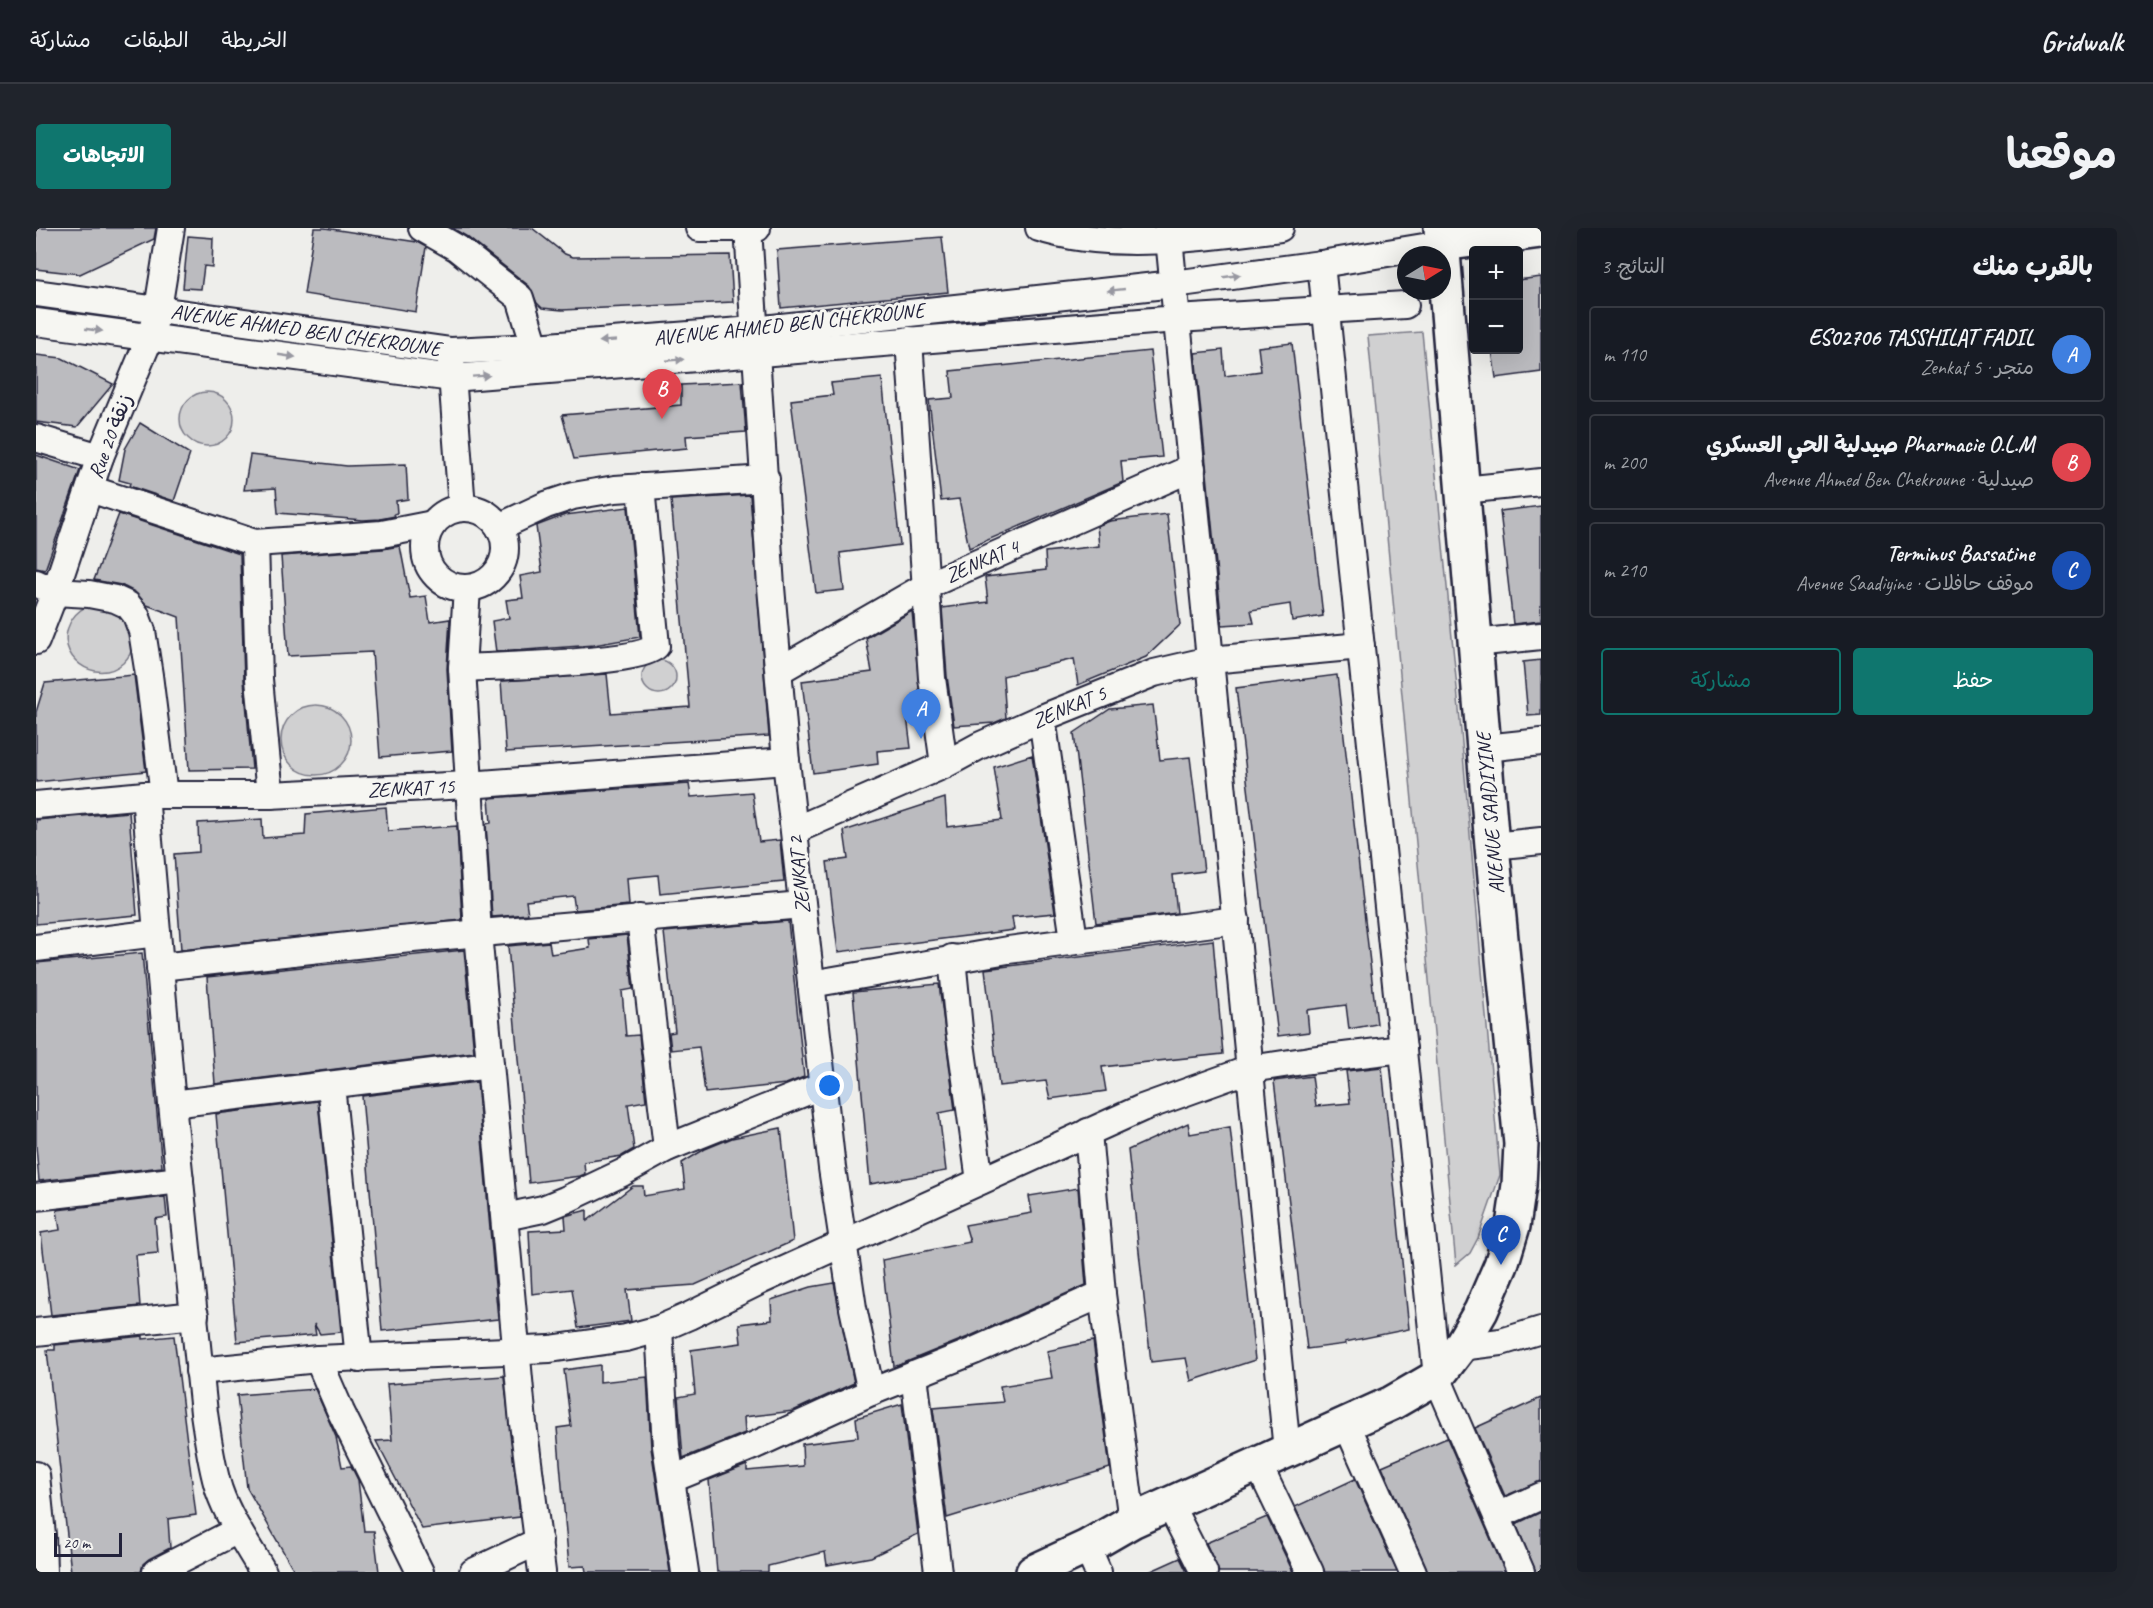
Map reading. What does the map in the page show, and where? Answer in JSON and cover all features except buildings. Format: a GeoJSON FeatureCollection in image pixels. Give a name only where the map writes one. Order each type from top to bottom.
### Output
{"type":"FeatureCollection","features":[{"type":"Feature","properties":{"kind":"main road","name":"AVENUE AHMED BEN CHEKROUNE"},"geometry":{"type":"LineString","coordinates":[[1442,236],[1541,231]]}},
{"type":"Feature","properties":{"kind":"main road","name":"AVENUE SAADIYINE"},"geometry":{"type":"LineString","coordinates":[[1437,1377],[1460,1347],[1481,1311],[1508,1248],[1519,1185],[1531,1144],[1492,846],[1442,236]]}},
{"type":"Feature","properties":{"kind":"main road"},"geometry":{"type":"LineString","coordinates":[[1033,1572],[1092,1560],[1132,1521],[1347,1425],[1437,1377]]}},
{"type":"Feature","properties":{"kind":"street"},"geometry":{"type":"LineString","coordinates":[[422,228],[457,248],[519,298],[535,347]]}},
{"type":"Feature","properties":{"kind":"street"},"geometry":{"type":"LineString","coordinates":[[699,228],[751,228]]}},
{"type":"Feature","properties":{"kind":"street","name":"ZENKAT 2"},"geometry":{"type":"LineString","coordinates":[[751,228],[755,342],[766,479],[771,587],[780,670],[786,761],[821,1086],[853,1308],[871,1392]]}},
{"type":"Feature","properties":{"kind":"street"},"geometry":{"type":"LineString","coordinates":[[1039,228],[1060,234],[1111,239],[1169,233],[1206,236],[1280,228]]}},
{"type":"Feature","properties":{"kind":"street","name":"Rue 20 زنقة"},"geometry":{"type":"LineString","coordinates":[[36,641],[46,588],[90,489],[100,457],[150,337],[158,309],[172,229]]}},
{"type":"Feature","properties":{"kind":"street"},"geometry":{"type":"LineString","coordinates":[[1169,233],[1250,1070],[1273,1457],[1310,1572]]}},
{"type":"Feature","properties":{"kind":"street","name":"AVENUE AHMED BEN CHEKROUNE"},"geometry":{"type":"LineString","coordinates":[[36,322],[452,378],[755,342],[1322,264],[1442,236]]}},
{"type":"Feature","properties":{"kind":"street"},"geometry":{"type":"LineString","coordinates":[[1322,264],[1437,1377],[1466,1449],[1521,1572]]}},
{"type":"Feature","properties":{"kind":"street","name":"AVENUE AHMED BEN CHEKROUNE"},"geometry":{"type":"LineString","coordinates":[[36,293],[451,351],[535,347],[909,340],[1177,319],[1405,305]]}},
{"type":"Feature","properties":{"kind":"street"},"geometry":{"type":"LineString","coordinates":[[909,340],[932,678],[944,765]]}},
{"type":"Feature","properties":{"kind":"street"},"geometry":{"type":"LineString","coordinates":[[451,351],[462,508]]}},
{"type":"Feature","properties":{"kind":"street"},"geometry":{"type":"LineString","coordinates":[[36,438],[100,457]]}},
{"type":"Feature","properties":{"kind":"street","name":"ZENKAT 4"},"geometry":{"type":"LineString","coordinates":[[780,670],[926,586],[1191,468]]}},
{"type":"Feature","properties":{"kind":"street"},"geometry":{"type":"LineString","coordinates":[[499,527],[546,505],[573,496],[641,487],[766,479]]}},
{"type":"Feature","properties":{"kind":"street"},"geometry":{"type":"LineString","coordinates":[[1463,490],[1541,482]]}},
{"type":"Feature","properties":{"kind":"street"},"geometry":{"type":"LineString","coordinates":[[462,668],[599,660],[647,652],[654,648],[656,645],[655,614],[641,487]]}},
{"type":"Feature","properties":{"kind":"street"},"geometry":{"type":"LineString","coordinates":[[90,489],[255,543],[382,534],[433,524]]}},
{"type":"Feature","properties":{"kind":"street"},"geometry":{"type":"LineString","coordinates":[[462,508],[476,509],[490,516],[499,527],[505,547],[501,567],[495,575],[487,582],[467,588],[456,587],[436,576],[430,567],[425,545],[433,524],[451,510],[462,508]]}},
{"type":"Feature","properties":{"kind":"street"},"geometry":{"type":"LineString","coordinates":[[255,543],[259,679],[270,795]]}},
{"type":"Feature","properties":{"kind":"street"},"geometry":{"type":"LineString","coordinates":[[46,588],[115,599],[128,605],[136,615],[142,631],[146,652],[155,795],[157,933],[199,1371],[212,1464],[219,1490],[238,1530],[263,1572]]}},
{"type":"Feature","properties":{"kind":"street"},"geometry":{"type":"LineString","coordinates":[[467,588],[462,668],[478,933],[523,1423],[542,1572]]}},
{"type":"Feature","properties":{"kind":"street"},"geometry":{"type":"LineString","coordinates":[[1475,643],[1541,636]]}},
{"type":"Feature","properties":{"kind":"street","name":"ZENKAT 5"},"geometry":{"type":"LineString","coordinates":[[795,830],[944,765],[979,746],[1042,718],[1154,673],[1210,660],[1361,646]]}},
{"type":"Feature","properties":{"kind":"street"},"geometry":{"type":"LineString","coordinates":[[1042,718],[1074,940]]}},
{"type":"Feature","properties":{"kind":"street"},"geometry":{"type":"LineString","coordinates":[[1485,747],[1541,742]]}},
{"type":"Feature","properties":{"kind":"street","name":"ZENKAT 15"},"geometry":{"type":"LineString","coordinates":[[36,805],[155,795],[270,795],[468,785],[786,761]]}},
{"type":"Feature","properties":{"kind":"street"},"geometry":{"type":"LineString","coordinates":[[1492,846],[1541,841]]}},
{"type":"Feature","properties":{"kind":"street"},"geometry":{"type":"LineString","coordinates":[[160,968],[478,933],[802,905]]}},
{"type":"Feature","properties":{"kind":"street"},"geometry":{"type":"LineString","coordinates":[[640,918],[667,1148]]}},
{"type":"Feature","properties":{"kind":"street"},"geometry":{"type":"LineString","coordinates":[[811,984],[952,958],[1236,920]]}},
{"type":"Feature","properties":{"kind":"street"},"geometry":{"type":"LineString","coordinates":[[36,948],[157,933]]}},
{"type":"Feature","properties":{"kind":"street"},"geometry":{"type":"LineString","coordinates":[[952,958],[959,1029],[980,1181]]}},
{"type":"Feature","properties":{"kind":"street"},"geometry":{"type":"LineString","coordinates":[[199,1371],[318,1359],[517,1351],[586,1345],[626,1338],[659,1329],[1142,1108],[1250,1070],[1403,1049]]}},
{"type":"Feature","properties":{"kind":"street"},"geometry":{"type":"LineString","coordinates":[[172,1104],[490,1065]]}},
{"type":"Feature","properties":{"kind":"street"},"geometry":{"type":"LineString","coordinates":[[331,1085],[359,1359]]}},
{"type":"Feature","properties":{"kind":"street"},"geometry":{"type":"LineString","coordinates":[[505,1217],[543,1209],[565,1200],[622,1173],[667,1148],[821,1086]]}},
{"type":"Feature","properties":{"kind":"street"},"geometry":{"type":"LineString","coordinates":[[1088,1132],[1102,1294],[1132,1521]]}},
{"type":"Feature","properties":{"kind":"street"},"geometry":{"type":"LineString","coordinates":[[36,1197],[180,1180]]}},
{"type":"Feature","properties":{"kind":"street"},"geometry":{"type":"LineString","coordinates":[[672,1479],[742,1451],[871,1392],[974,1351],[1102,1294]]}},
{"type":"Feature","properties":{"kind":"street"},"geometry":{"type":"LineString","coordinates":[[36,1332],[195,1316]]}},
{"type":"Feature","properties":{"kind":"street"},"geometry":{"type":"LineString","coordinates":[[659,1329],[664,1426],[685,1572]]}},
{"type":"Feature","properties":{"kind":"street"},"geometry":{"type":"LineString","coordinates":[[1460,1347],[1501,1341],[1541,1330]]}},
{"type":"Feature","properties":{"kind":"street"},"geometry":{"type":"LineString","coordinates":[[318,1359],[341,1412],[420,1572]]}},
{"type":"Feature","properties":{"kind":"street"},"geometry":{"type":"LineString","coordinates":[[914,1375],[938,1572]]}},
{"type":"Feature","properties":{"kind":"street"},"geometry":{"type":"LineString","coordinates":[[1347,1425],[1413,1572]]}},
{"type":"Feature","properties":{"kind":"street"},"geometry":{"type":"LineString","coordinates":[[36,1475],[42,1572]]}},
{"type":"Feature","properties":{"kind":"street"},"geometry":{"type":"LineString","coordinates":[[1497,1516],[1541,1496]]}},
{"type":"Feature","properties":{"kind":"street"},"geometry":{"type":"LineString","coordinates":[[1170,1505],[1204,1572]]}},
{"type":"Feature","properties":{"kind":"street"},"geometry":{"type":"LineString","coordinates":[[156,1572],[238,1530]]}},
{"type":"Feature","properties":{"kind":"street"},"geometry":{"type":"LineString","coordinates":[[473,1572],[539,1541]]}},
{"type":"Feature","properties":{"kind":"shaded area"},"geometry":{"type":"Polygon","coordinates":[[[1422,332],[1459,709],[1500,1175],[1478,1238],[1470,1253],[1456,1265],[1368,336],[1422,332]]]}},
{"type":"Feature","properties":{"kind":"shaded area"},"geometry":{"type":"Polygon","coordinates":[[[207,392],[217,394],[226,400],[232,409],[234,419],[232,429],[226,438],[217,444],[207,446],[197,444],[188,438],[182,429],[180,419],[182,409],[188,400],[197,394],[207,392]]]}},
{"type":"Feature","properties":{"kind":"shaded area"},"geometry":{"type":"Polygon","coordinates":[[[104,603],[129,619],[132,649],[123,663],[112,670],[101,672],[90,670],[72,656],[67,647],[66,635],[70,623],[80,611],[88,606],[104,603]]]}},
{"type":"Feature","properties":{"kind":"shaded area"},"geometry":{"type":"Polygon","coordinates":[[[659,660],[671,665],[676,677],[671,689],[659,694],[647,689],[642,677],[647,665],[659,660]]]}},
{"type":"Feature","properties":{"kind":"shaded area"},"geometry":{"type":"Polygon","coordinates":[[[316,705],[329,708],[341,715],[348,727],[351,740],[348,753],[341,765],[329,772],[316,775],[303,772],[291,765],[284,753],[281,740],[284,727],[291,715],[303,708],[316,705]]]}},
{"type":"Feature","properties":{"kind":"place","name":"Pharmacie O.L.M صيدلية الحي العسكري"},"geometry":{"type":"Point","coordinates":[662,419]}},
{"type":"Feature","properties":{"kind":"place","name":"ES02706 TASSHILAT FADIL"},"geometry":{"type":"Point","coordinates":[921,739]}},
{"type":"Feature","properties":{"kind":"place","name":"Terminus Bassatine"},"geometry":{"type":"Point","coordinates":[1501,1265]}}]}
